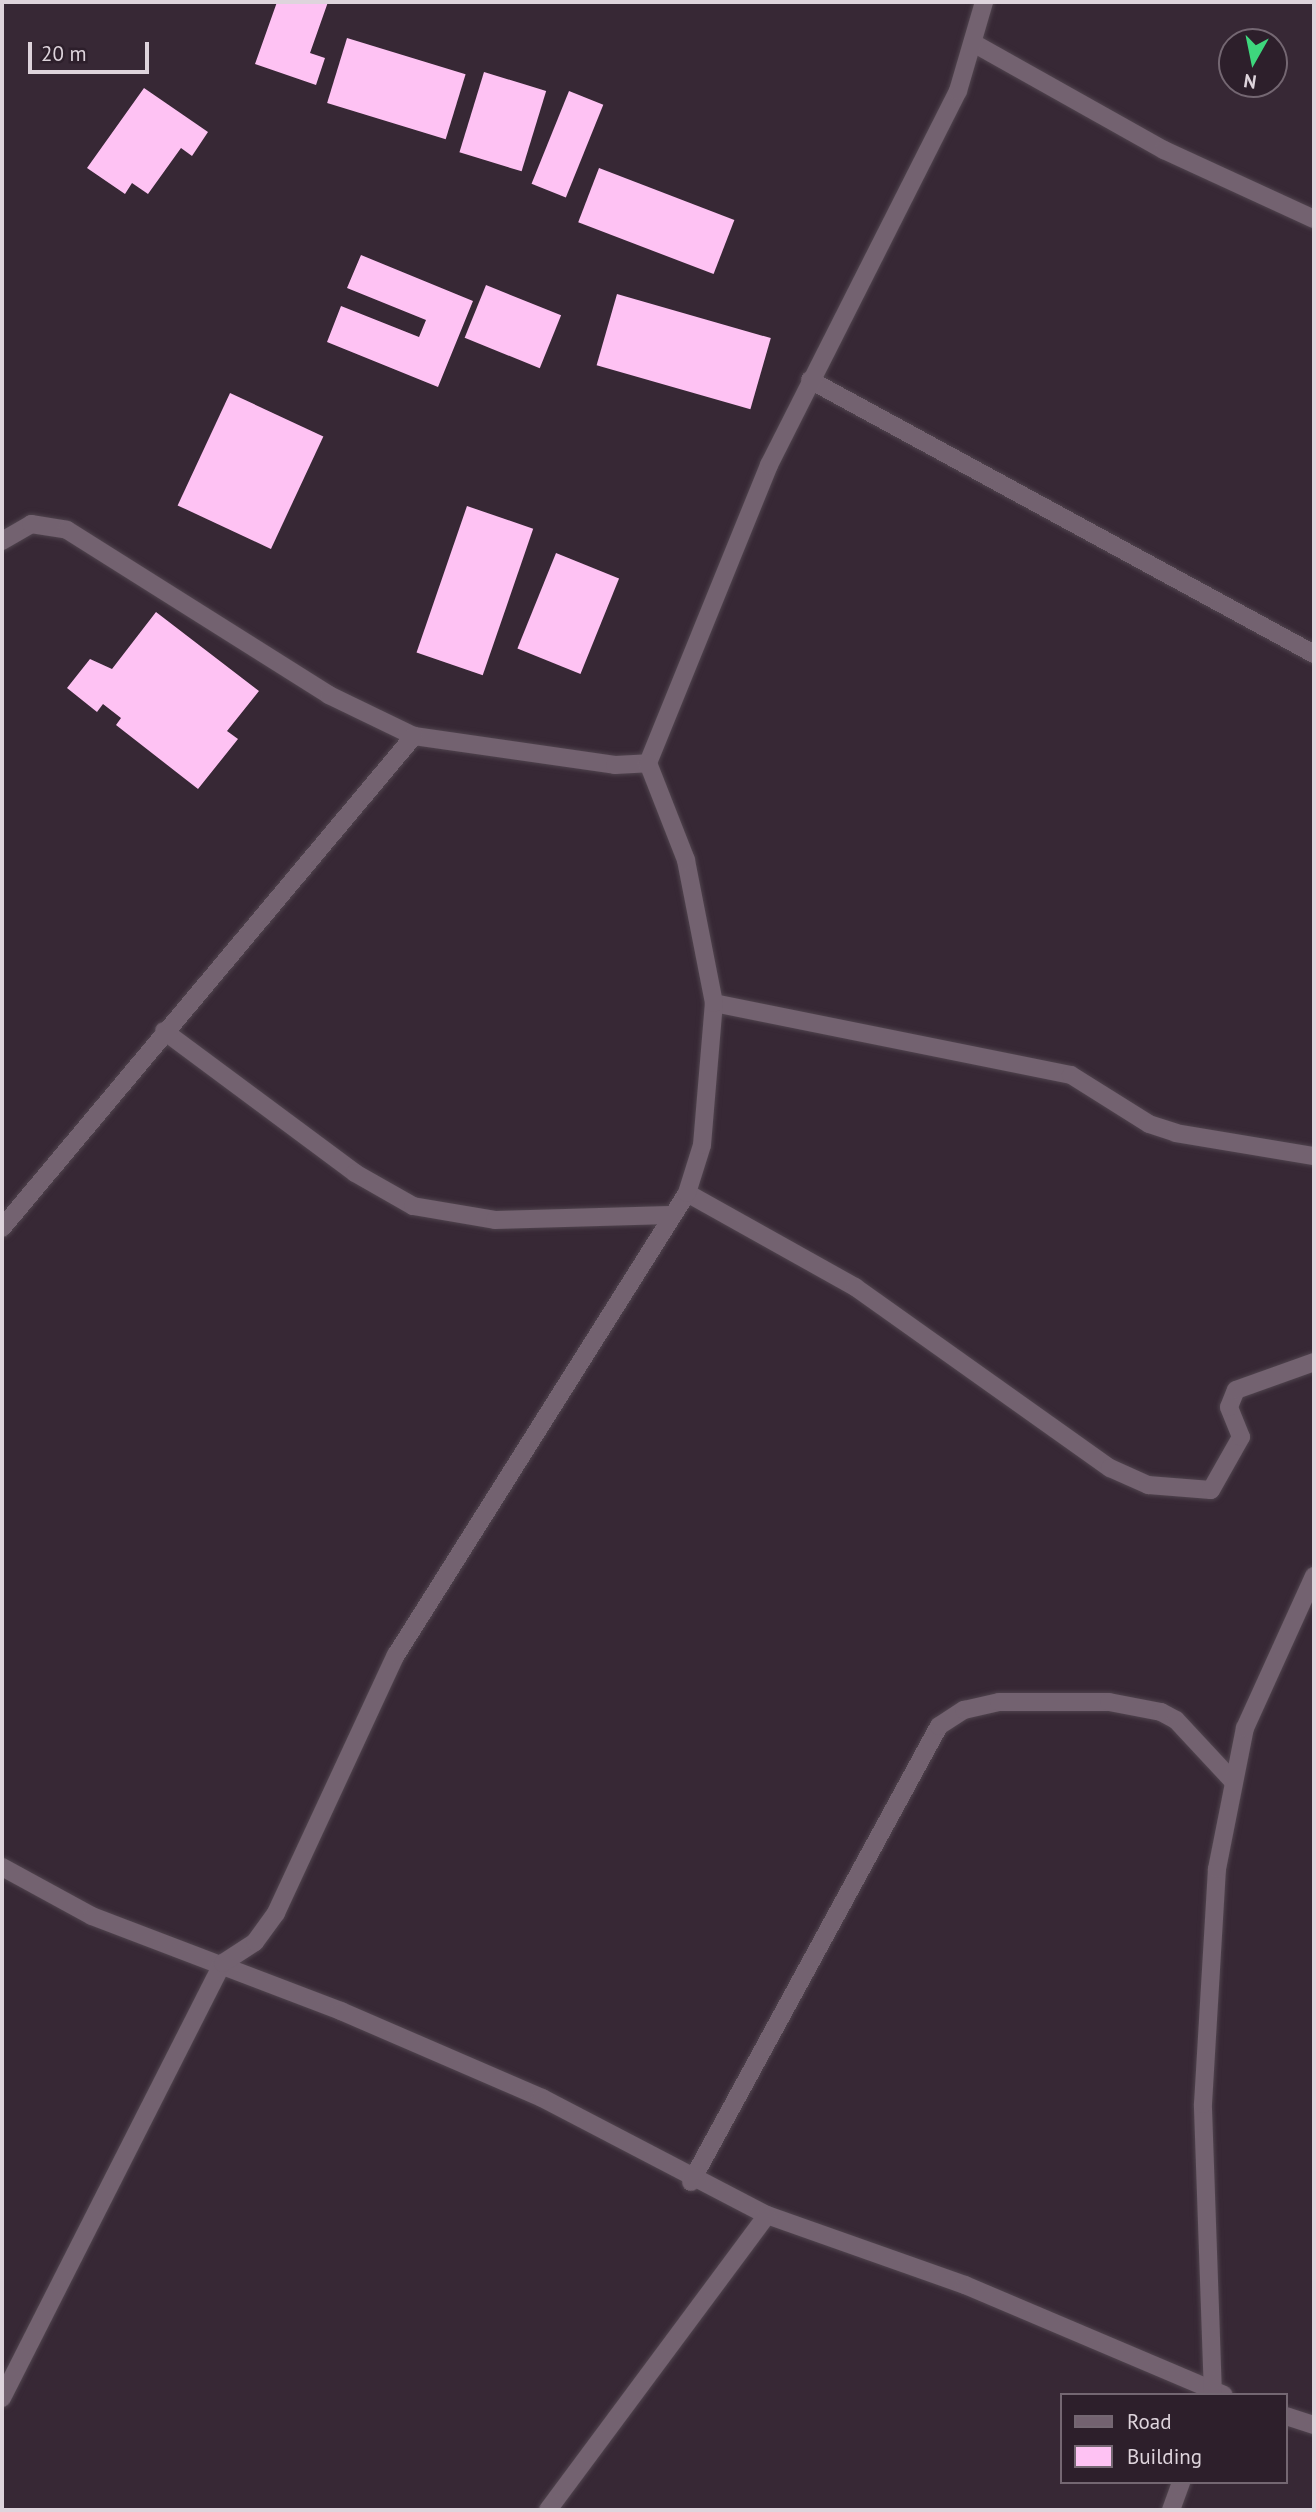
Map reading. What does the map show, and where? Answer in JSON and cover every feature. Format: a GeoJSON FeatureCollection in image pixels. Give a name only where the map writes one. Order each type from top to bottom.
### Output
{"type":"FeatureCollection","features":[{"type":"Feature","properties":{"kind":"street"},"geometry":{"type":"LineString","coordinates":[[2,2398],[223,1963],[255,1942],[276,1913],[396,1655],[497,1503],[687,1192],[702,1145],[713,1003],[685,860],[648,763],[769,465],[810,380],[893,226],[975,44],[984,2]]}},
{"type":"Feature","properties":{"kind":"street"},"geometry":{"type":"LineString","coordinates":[[975,44],[1164,150],[1314,219]]}},
{"type":"Feature","properties":{"kind":"street"},"geometry":{"type":"LineString","coordinates":[[810,380],[1314,654]]}},
{"type":"Feature","properties":{"kind":"street"},"geometry":{"type":"LineString","coordinates":[[2,541],[31,524],[67,530],[329,695],[414,736],[615,765],[648,763]]}},
{"type":"Feature","properties":{"kind":"street"},"geometry":{"type":"LineString","coordinates":[[2,1228],[164,1031],[414,736]]}},
{"type":"Feature","properties":{"kind":"street"},"geometry":{"type":"LineString","coordinates":[[713,1003],[1071,1075],[1167,1130],[1314,1156]]}},
{"type":"Feature","properties":{"kind":"street"},"geometry":{"type":"LineString","coordinates":[[164,1031],[355,1173],[413,1206],[495,1220],[670,1216]]}},
{"type":"Feature","properties":{"kind":"street"},"geometry":{"type":"LineString","coordinates":[[687,1192],[855,1287],[1110,1468],[1160,1488],[1211,1490],[1241,1437],[1229,1407],[1236,1390],[1314,1362]]}},
{"type":"Feature","properties":{"kind":"street"},"geometry":{"type":"LineString","coordinates":[[1217,2393],[1204,2276],[1205,2007],[1232,1780],[1245,1728],[1314,1576]]}},
{"type":"Feature","properties":{"kind":"street"},"geometry":{"type":"LineString","coordinates":[[691,2182],[939,1726],[964,1710],[999,1702],[1109,1702],[1161,1712],[1177,1720],[1232,1780]]}},
{"type":"Feature","properties":{"kind":"street"},"geometry":{"type":"LineString","coordinates":[[2,1867],[92,1916],[223,1963],[542,2098],[691,2182],[766,2215],[965,2285],[1215,2393]]}},
{"type":"Feature","properties":{"kind":"street"},"geometry":{"type":"LineString","coordinates":[[548,2510],[630,2408],[766,2215]]}},
{"type":"Feature","properties":{"kind":"street"},"geometry":{"type":"LineString","coordinates":[[1288,2417],[1314,2425]]}},
{"type":"Feature","properties":{"kind":"street"},"geometry":{"type":"LineString","coordinates":[[1171,2510],[1180,2484]]}},
{"type":"Feature","properties":{"kind":"building"},"geometry":{"type":"Polygon","coordinates":[[[277,2],[328,2],[310,53],[325,58],[316,85],[255,64],[277,2]]]}},
{"type":"Feature","properties":{"kind":"building"},"geometry":{"type":"Polygon","coordinates":[[[347,38],[466,74],[446,139],[327,103],[347,38]]]}},
{"type":"Feature","properties":{"kind":"building"},"geometry":{"type":"Polygon","coordinates":[[[484,72],[546,91],[522,171],[459,152],[484,72]]]}},
{"type":"Feature","properties":{"kind":"building"},"geometry":{"type":"Polygon","coordinates":[[[144,88],[208,132],[192,156],[181,148],[148,194],[132,183],[125,194],[87,168],[144,88]]]}},
{"type":"Feature","properties":{"kind":"building"},"geometry":{"type":"Polygon","coordinates":[[[569,91],[603,105],[566,198],[532,184],[569,91]]]}},
{"type":"Feature","properties":{"kind":"building"},"geometry":{"type":"Polygon","coordinates":[[[599,168],[734,220],[714,274],[578,222],[599,168]]]}},
{"type":"Feature","properties":{"kind":"building"},"geometry":{"type":"Polygon","coordinates":[[[361,255],[473,301],[438,387],[327,342],[341,306],[419,337],[426,320],[347,288],[361,255]]]}},
{"type":"Feature","properties":{"kind":"building"},"geometry":{"type":"Polygon","coordinates":[[[486,285],[561,315],[540,368],[465,338],[486,285]]]}},
{"type":"Feature","properties":{"kind":"building"},"geometry":{"type":"Polygon","coordinates":[[[617,294],[771,338],[750,409],[597,365],[617,294]]]}},
{"type":"Feature","properties":{"kind":"building"},"geometry":{"type":"Polygon","coordinates":[[[230,393],[323,437],[271,549],[178,505],[230,393]]]}},
{"type":"Feature","properties":{"kind":"building"},"geometry":{"type":"Polygon","coordinates":[[[467,506],[533,529],[483,675],[417,653],[467,506]]]}},
{"type":"Feature","properties":{"kind":"building"},"geometry":{"type":"Polygon","coordinates":[[[556,553],[619,578],[580,674],[517,648],[556,553]]]}},
{"type":"Feature","properties":{"kind":"building"},"geometry":{"type":"Polygon","coordinates":[[[156,612],[259,691],[227,731],[238,739],[198,789],[116,725],[121,718],[103,704],[97,712],[67,688],[90,659],[112,669],[156,612]]]}}]}
